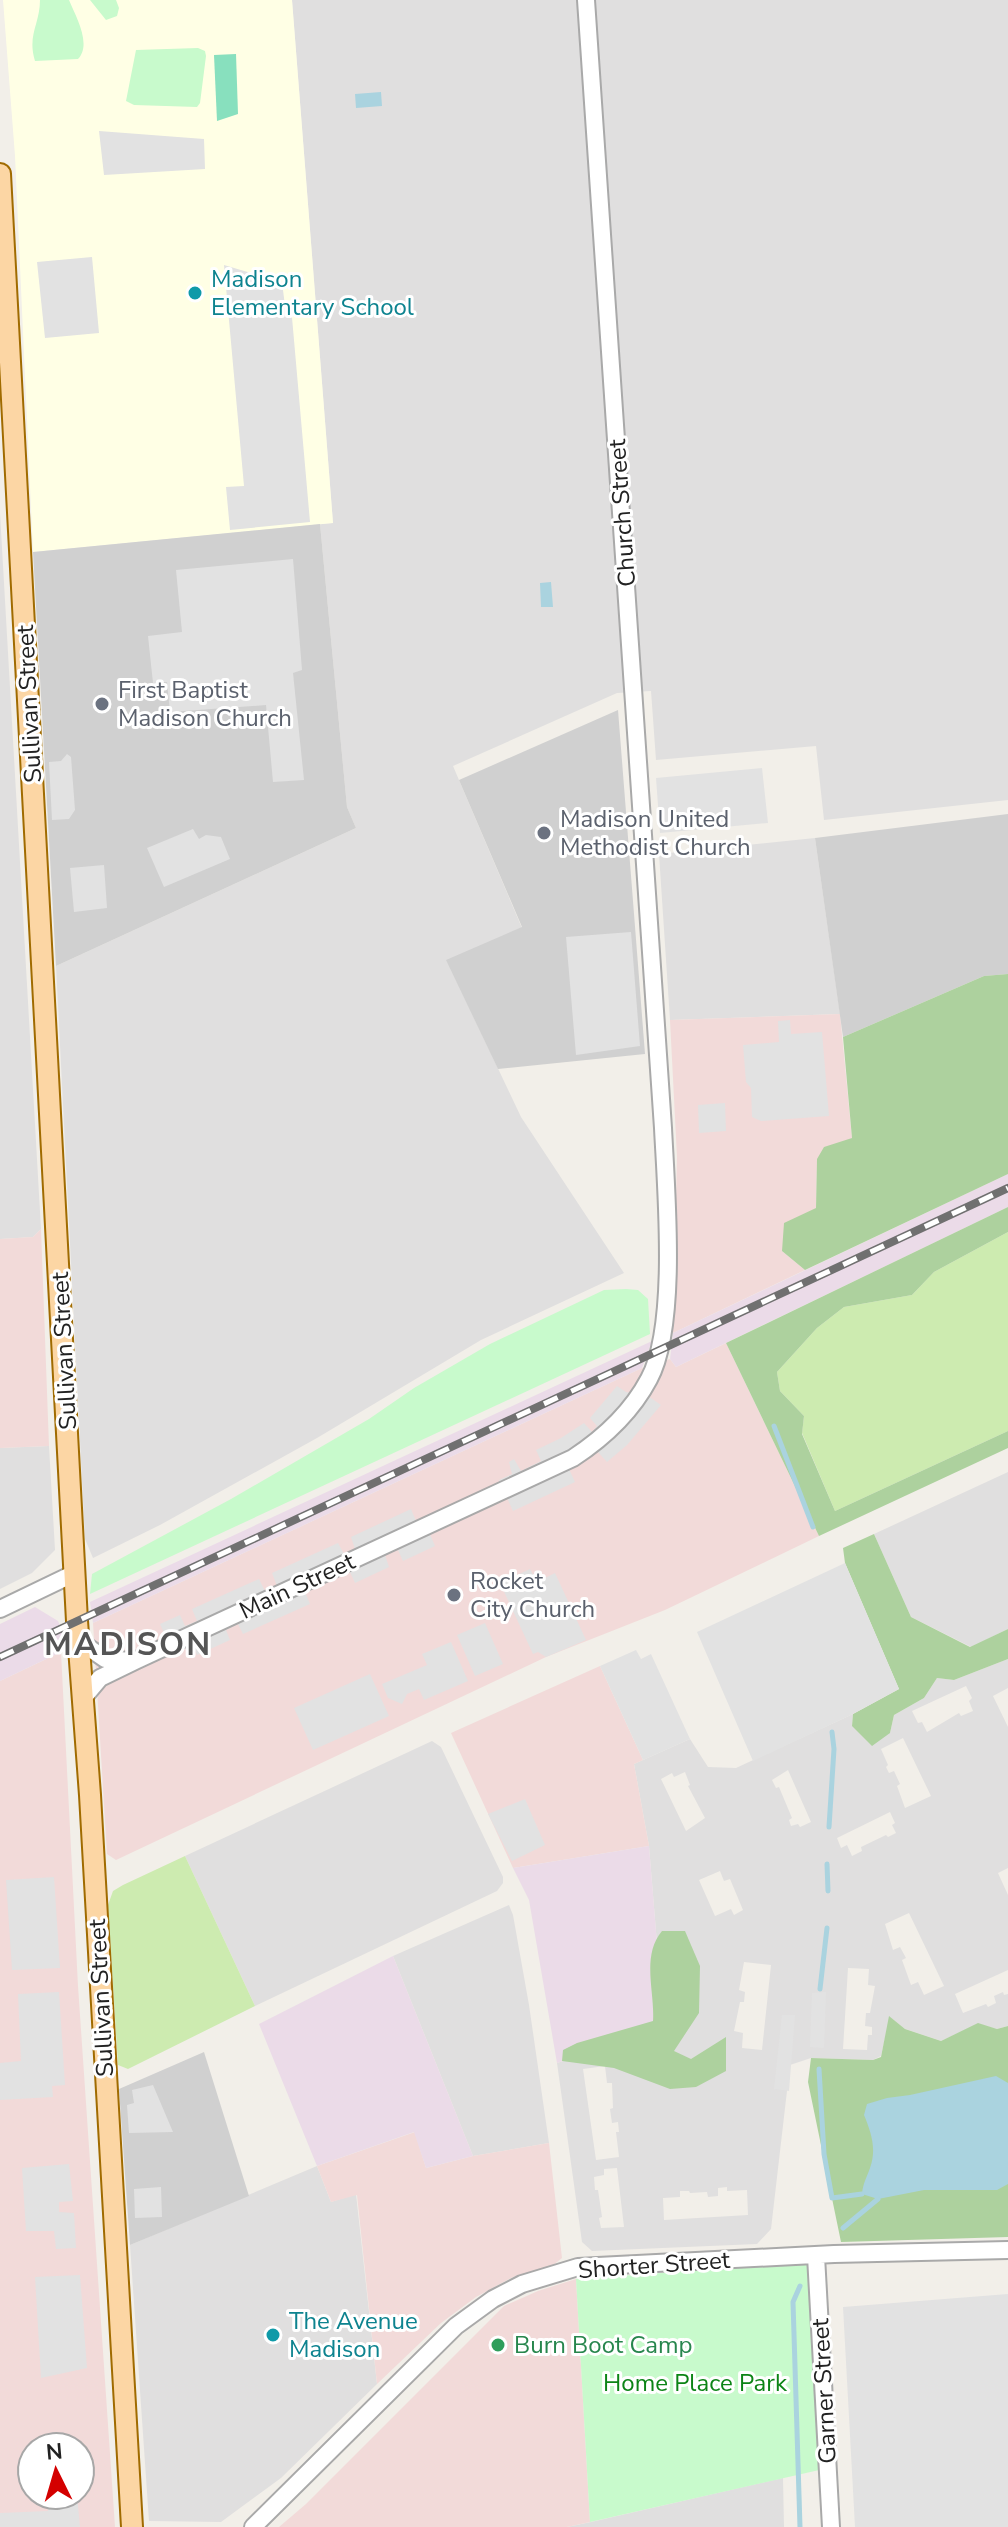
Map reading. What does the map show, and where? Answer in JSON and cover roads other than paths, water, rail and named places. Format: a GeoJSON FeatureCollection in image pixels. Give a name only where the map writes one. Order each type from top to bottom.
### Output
{"type":"FeatureCollection","features":[{"type":"Feature","properties":{"kind":"main road","name":"Sullivan Street"},"geometry":{"type":"LineString","coordinates":[[0,174],[75,1573],[132,2527]]}},
{"type":"Feature","properties":{"kind":"street","name":"Church Street"},"geometry":{"type":"LineString","coordinates":[[457,1513],[545,1473],[593,1445],[615,1427],[650,1377],[659,1351],[668,1253],[586,0]]}},
{"type":"Feature","properties":{"kind":"street","name":"Main Street"},"geometry":{"type":"LineString","coordinates":[[84,1697],[100,1678],[457,1513]]}},
{"type":"Feature","properties":{"kind":"street"},"geometry":{"type":"LineString","coordinates":[[0,1609],[75,1573]]}},
{"type":"Feature","properties":{"kind":"street"},"geometry":{"type":"LineString","coordinates":[[79,1641],[105,1659],[119,1662],[137,1660]]}},
{"type":"Feature","properties":{"kind":"street","name":"Shorter Street"},"geometry":{"type":"LineString","coordinates":[[253,2527],[456,2326],[493,2299],[522,2284],[578,2267],[1008,2250]]}},
{"type":"Feature","properties":{"kind":"street","name":"Garner Street"},"geometry":{"type":"LineString","coordinates":[[816,2256],[831,2527]]}},
{"type":"Feature","properties":{"kind":"water"},"geometry":{"type":"Polygon","coordinates":[[[381,92],[382,106],[356,108],[355,94],[381,92]]]}},
{"type":"Feature","properties":{"kind":"water"},"geometry":{"type":"Polygon","coordinates":[[[551,582],[553,607],[541,607],[540,583],[551,582]]]}},
{"type":"Feature","properties":{"kind":"water"},"geometry":{"type":"Polygon","coordinates":[[[996,2076],[1008,2083],[1008,2184],[997,2190],[924,2190],[878,2199],[862,2194],[873,2154],[871,2134],[864,2115],[867,2104],[996,2076]]]}},
{"type":"Feature","properties":{"kind":"waterway"},"geometry":{"type":"LineString","coordinates":[[774,1426],[813,1527]]}},
{"type":"Feature","properties":{"kind":"waterway"},"geometry":{"type":"LineString","coordinates":[[829,1827],[834,1749],[832,1732]]}},
{"type":"Feature","properties":{"kind":"waterway"},"geometry":{"type":"LineString","coordinates":[[827,1864],[828,1891]]}},
{"type":"Feature","properties":{"kind":"waterway"},"geometry":{"type":"LineString","coordinates":[[820,1989],[827,1928]]}},
{"type":"Feature","properties":{"kind":"waterway"},"geometry":{"type":"LineString","coordinates":[[819,2069],[824,2154],[832,2198],[862,2194]]}},
{"type":"Feature","properties":{"kind":"waterway"},"geometry":{"type":"LineString","coordinates":[[843,2228],[878,2199]]}},
{"type":"Feature","properties":{"kind":"waterway"},"geometry":{"type":"LineString","coordinates":[[800,2286],[793,2302],[800,2527]]}},
{"type":"Feature","properties":{"kind":"railway"},"geometry":{"type":"LineString","coordinates":[[0,1657],[1008,1188]]}},
{"type":"Feature","properties":{"kind":"place","name":"Madison Elementary School"},"geometry":{"type":"Point","coordinates":[195,293]}},
{"type":"Feature","properties":{"kind":"place","name":"First Baptist Madison Church"},"geometry":{"type":"Point","coordinates":[102,704]}},
{"type":"Feature","properties":{"kind":"place","name":"Madison United Methodist Church"},"geometry":{"type":"Point","coordinates":[544,833]}},
{"type":"Feature","properties":{"kind":"place","name":"Rocket City Church"},"geometry":{"type":"Point","coordinates":[454,1595]}},
{"type":"Feature","properties":{"kind":"place","name":"The Avenue Madison"},"geometry":{"type":"Point","coordinates":[273,2335]}},
{"type":"Feature","properties":{"kind":"place","name":"Burn Boot Camp"},"geometry":{"type":"Point","coordinates":[498,2345]}},
{"type":"Feature","properties":{"kind":"district","name":"MADISON"},"geometry":{"type":"Point","coordinates":[128,1644]}},
{"type":"Feature","properties":{"kind":"park label","name":"Home Place Park"},"geometry":{"type":"Point","coordinates":[695,2383]}}]}
